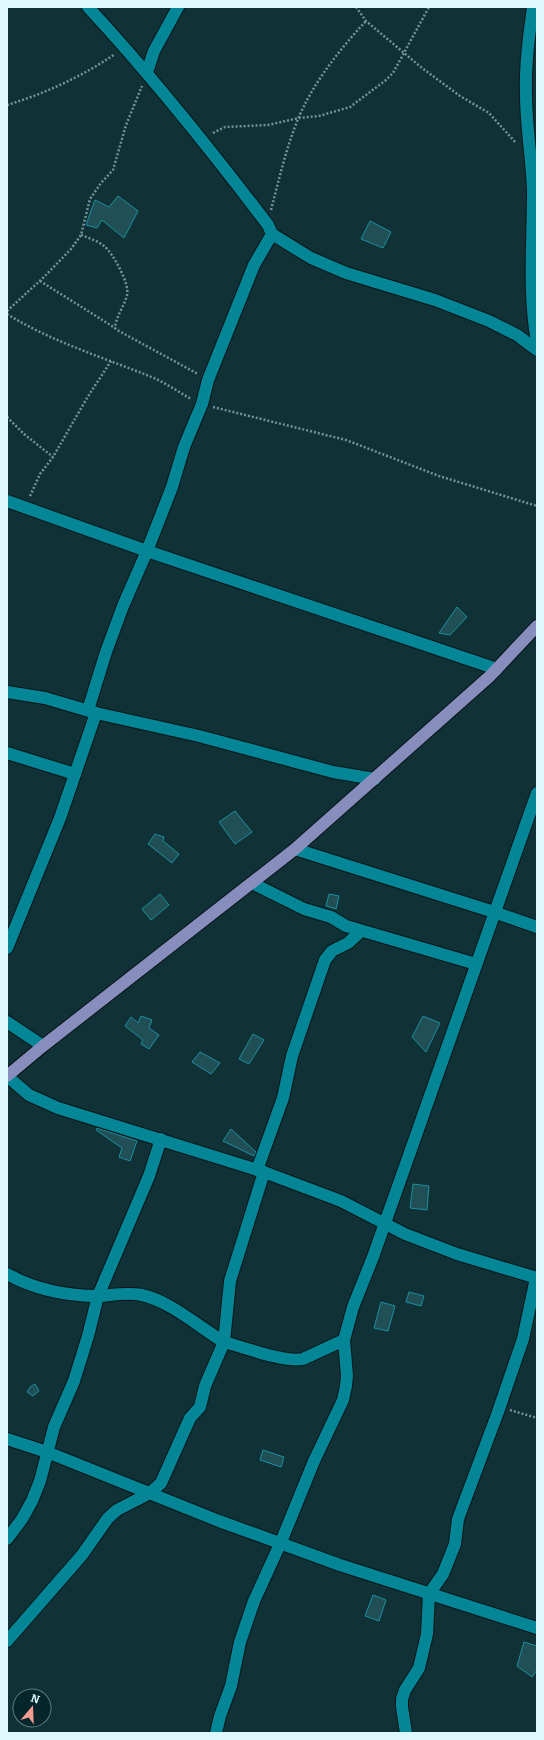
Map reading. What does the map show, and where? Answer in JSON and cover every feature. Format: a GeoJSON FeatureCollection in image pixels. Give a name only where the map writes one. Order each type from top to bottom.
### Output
{"type":"FeatureCollection","features":[{"type":"Feature","properties":{"kind":"main road"},"geometry":{"type":"LineString","coordinates":[[7,1076],[43,1046],[295,849],[497,669],[537,626]]}},
{"type":"Feature","properties":{"kind":"street"},"geometry":{"type":"LineString","coordinates":[[88,7],[147,72],[202,139],[270,229],[311,258],[346,273],[435,300],[489,321],[517,335],[537,350]]}},
{"type":"Feature","properties":{"kind":"street"},"geometry":{"type":"LineString","coordinates":[[147,72],[154,52],[178,7]]}},
{"type":"Feature","properties":{"kind":"street"},"geometry":{"type":"LineString","coordinates":[[533,7],[526,74],[526,95],[533,193],[531,266],[534,327],[537,342]]}},
{"type":"Feature","properties":{"kind":"street"},"geometry":{"type":"LineString","coordinates":[[7,948],[60,818],[75,774],[92,712],[106,652],[123,606],[147,551],[172,487],[184,446],[202,404],[208,380],[270,229]]}},
{"type":"Feature","properties":{"kind":"street"},"geometry":{"type":"LineString","coordinates":[[7,501],[25,506],[147,551],[497,669]]}},
{"type":"Feature","properties":{"kind":"street"},"geometry":{"type":"LineString","coordinates":[[7,692],[45,698],[92,712],[199,736],[333,772],[375,779]]}},
{"type":"Feature","properties":{"kind":"street"},"geometry":{"type":"LineString","coordinates":[[7,753],[75,774]]}},
{"type":"Feature","properties":{"kind":"street"},"geometry":{"type":"LineString","coordinates":[[216,1733],[220,1716],[231,1686],[240,1642],[254,1601],[281,1542],[314,1462],[343,1400],[347,1376],[344,1340],[353,1307],[537,793]]}},
{"type":"Feature","properties":{"kind":"street"},"geometry":{"type":"LineString","coordinates":[[295,849],[537,927]]}},
{"type":"Feature","properties":{"kind":"street"},"geometry":{"type":"LineString","coordinates":[[252,883],[304,909],[324,914],[346,926],[476,964]]}},
{"type":"Feature","properties":{"kind":"street"},"geometry":{"type":"LineString","coordinates":[[7,1641],[82,1556],[108,1518],[117,1510],[150,1493],[161,1483],[190,1418],[200,1407],[205,1386],[224,1342],[230,1281],[283,1098],[292,1056],[325,960],[332,951],[348,943],[361,931]]}},
{"type":"Feature","properties":{"kind":"street"},"geometry":{"type":"LineString","coordinates":[[7,1022],[43,1046]]}},
{"type":"Feature","properties":{"kind":"street"},"geometry":{"type":"LineString","coordinates":[[7,1076],[29,1095],[58,1108],[261,1171],[341,1201],[405,1234],[457,1254],[536,1278],[523,1339],[500,1408],[458,1519],[455,1544],[443,1574],[429,1594],[426,1641],[419,1668],[405,1690],[402,1699],[406,1733]]}},
{"type":"Feature","properties":{"kind":"street"},"geometry":{"type":"LineString","coordinates":[[7,1539],[22,1519],[32,1502],[40,1481],[54,1428],[74,1381],[88,1336],[98,1296],[149,1176],[161,1139]]}},
{"type":"Feature","properties":{"kind":"street"},"geometry":{"type":"LineString","coordinates":[[7,1274],[35,1287],[98,1296],[133,1294],[143,1295],[161,1302],[224,1342],[285,1359],[304,1359],[344,1340]]}},
{"type":"Feature","properties":{"kind":"street"},"geometry":{"type":"LineString","coordinates":[[7,1439],[47,1452],[219,1521],[281,1542],[340,1565],[537,1628]]}},
{"type":"Feature","properties":{"kind":"path"},"geometry":{"type":"LineString","coordinates":[[356,7],[366,21],[422,68],[460,96],[489,113],[530,158]]}},
{"type":"Feature","properties":{"kind":"path"},"geometry":{"type":"LineString","coordinates":[[202,139],[225,128],[268,125],[298,118],[319,116],[350,107],[393,73],[429,7]]}},
{"type":"Feature","properties":{"kind":"path"},"geometry":{"type":"LineString","coordinates":[[270,229],[286,153],[298,118],[310,94],[347,41],[366,21]]}},
{"type":"Feature","properties":{"kind":"path"},"geometry":{"type":"LineString","coordinates":[[7,105],[73,79],[126,48]]}},
{"type":"Feature","properties":{"kind":"path"},"geometry":{"type":"LineString","coordinates":[[7,311],[40,281],[71,249],[82,235],[90,199],[101,183],[113,170],[126,126],[147,72]]}},
{"type":"Feature","properties":{"kind":"path"},"geometry":{"type":"LineString","coordinates":[[82,235],[105,246],[124,277],[128,288],[127,296],[118,316],[115,328]]}},
{"type":"Feature","properties":{"kind":"path"},"geometry":{"type":"LineString","coordinates":[[40,281],[131,339],[208,380]]}},
{"type":"Feature","properties":{"kind":"path"},"geometry":{"type":"LineString","coordinates":[[7,314],[21,322],[155,379],[202,404],[346,440],[439,476],[537,506]]}},
{"type":"Feature","properties":{"kind":"path"},"geometry":{"type":"LineString","coordinates":[[25,506],[40,474],[53,457],[87,398],[111,361]]}},
{"type":"Feature","properties":{"kind":"path"},"geometry":{"type":"LineString","coordinates":[[7,417],[24,434],[53,457]]}},
{"type":"Feature","properties":{"kind":"path"},"geometry":{"type":"LineString","coordinates":[[500,1408],[537,1418]]}},
{"type":"Feature","properties":{"kind":"building"},"geometry":{"type":"Polygon","coordinates":[[[118,196],[138,211],[124,238],[102,220],[97,228],[86,225],[95,200],[109,207],[118,196]]]}},
{"type":"Feature","properties":{"kind":"building"},"geometry":{"type":"Polygon","coordinates":[[[370,221],[391,232],[383,248],[361,239],[370,221]]]}},
{"type":"Feature","properties":{"kind":"building"},"geometry":{"type":"Polygon","coordinates":[[[457,607],[467,617],[450,635],[439,633],[457,607]]]}},
{"type":"Feature","properties":{"kind":"building"},"geometry":{"type":"Polygon","coordinates":[[[235,811],[252,832],[235,844],[219,822],[235,811]]]}},
{"type":"Feature","properties":{"kind":"building"},"geometry":{"type":"Polygon","coordinates":[[[155,834],[164,837],[163,841],[179,854],[172,863],[148,844],[155,834]]]}},
{"type":"Feature","properties":{"kind":"building"},"geometry":{"type":"Polygon","coordinates":[[[160,894],[169,905],[151,920],[142,909],[160,894]]]}},
{"type":"Feature","properties":{"kind":"building"},"geometry":{"type":"Polygon","coordinates":[[[329,894],[339,896],[336,909],[326,906],[329,894]]]}},
{"type":"Feature","properties":{"kind":"building"},"geometry":{"type":"Polygon","coordinates":[[[141,1016],[152,1020],[149,1028],[159,1035],[149,1049],[141,1044],[143,1040],[125,1026],[131,1017],[138,1023],[141,1016]]]}},
{"type":"Feature","properties":{"kind":"building"},"geometry":{"type":"Polygon","coordinates":[[[423,1016],[440,1023],[426,1052],[412,1037],[423,1016]]]}},
{"type":"Feature","properties":{"kind":"building"},"geometry":{"type":"Polygon","coordinates":[[[253,1034],[264,1040],[249,1064],[239,1059],[253,1034]]]}},
{"type":"Feature","properties":{"kind":"building"},"geometry":{"type":"Polygon","coordinates":[[[200,1052],[220,1063],[211,1074],[192,1062],[200,1052]]]}},
{"type":"Feature","properties":{"kind":"building"},"geometry":{"type":"Polygon","coordinates":[[[97,1128],[137,1141],[130,1161],[119,1157],[122,1148],[96,1130],[97,1128]]]}},
{"type":"Feature","properties":{"kind":"building"},"geometry":{"type":"Polygon","coordinates":[[[231,1129],[256,1152],[254,1156],[223,1141],[231,1129]]]}},
{"type":"Feature","properties":{"kind":"building"},"geometry":{"type":"Polygon","coordinates":[[[413,1184],[429,1186],[427,1210],[410,1208],[413,1184]]]}},
{"type":"Feature","properties":{"kind":"building"},"geometry":{"type":"Polygon","coordinates":[[[409,1292],[424,1296],[421,1306],[406,1302],[409,1292]]]}},
{"type":"Feature","properties":{"kind":"building"},"geometry":{"type":"Polygon","coordinates":[[[381,1302],[395,1306],[388,1331],[374,1328],[381,1302]]]}},
{"type":"Feature","properties":{"kind":"building"},"geometry":{"type":"Polygon","coordinates":[[[35,1384],[39,1391],[33,1396],[27,1392],[30,1387],[35,1384]]]}},
{"type":"Feature","properties":{"kind":"building"},"geometry":{"type":"Polygon","coordinates":[[[263,1450],[284,1457],[281,1467],[260,1460],[263,1450]]]}},
{"type":"Feature","properties":{"kind":"building"},"geometry":{"type":"Polygon","coordinates":[[[373,1595],[386,1600],[379,1621],[365,1616],[373,1595]]]}},
{"type":"Feature","properties":{"kind":"building"},"geometry":{"type":"Polygon","coordinates":[[[524,1642],[537,1646],[537,1670],[532,1677],[517,1666],[524,1642]]]}}]}
